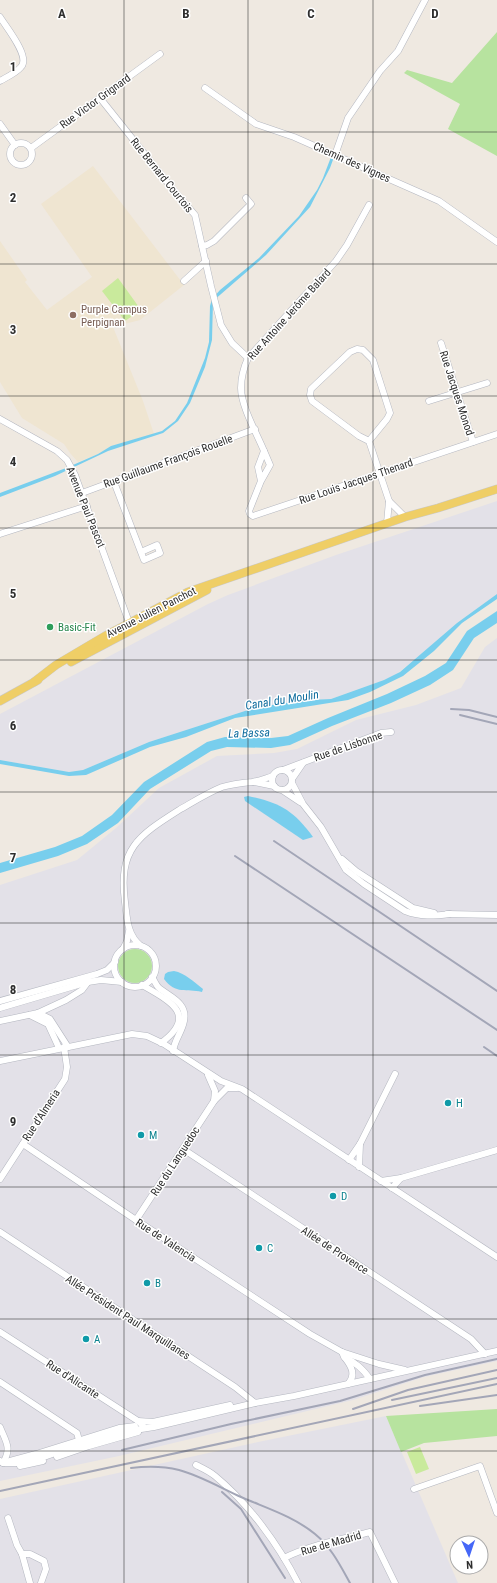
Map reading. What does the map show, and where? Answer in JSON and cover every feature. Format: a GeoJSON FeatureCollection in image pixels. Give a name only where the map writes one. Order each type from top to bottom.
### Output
{"type":"FeatureCollection","features":[{"type":"Feature","properties":{"kind":"main road","name":"Avenue Julien Panchot"},"geometry":{"type":"LineString","coordinates":[[0,701],[130,626],[233,577],[405,517],[497,489]]}},
{"type":"Feature","properties":{"kind":"main road","name":"Avenue Julien Panchot"},"geometry":{"type":"LineString","coordinates":[[350,536],[386,528],[408,521],[438,508]]}},
{"type":"Feature","properties":{"kind":"street"},"geometry":{"type":"LineString","coordinates":[[335,155],[348,118],[380,71],[398,51],[425,0]]}},
{"type":"Feature","properties":{"kind":"street"},"geometry":{"type":"LineString","coordinates":[[0,17],[24,53],[24,61],[22,66],[0,81]]}},
{"type":"Feature","properties":{"kind":"street","name":"Rue Victor Grignard"},"geometry":{"type":"LineString","coordinates":[[31,148],[160,54]]}},
{"type":"Feature","properties":{"kind":"street","name":"Chemin des Vignes"},"geometry":{"type":"LineString","coordinates":[[205,88],[256,124],[294,137],[439,201],[497,242]]}},
{"type":"Feature","properties":{"kind":"street","name":"Rue Bernard Courtois"},"geometry":{"type":"LineString","coordinates":[[100,98],[171,188],[195,215],[221,324],[232,343],[248,358]]}},
{"type":"Feature","properties":{"kind":"street"},"geometry":{"type":"LineString","coordinates":[[0,124],[15,145]]}},
{"type":"Feature","properties":{"kind":"street"},"geometry":{"type":"LineString","coordinates":[[18,143],[25,143],[31,148],[32,155],[30,161],[20,165],[11,158],[11,151],[15,145],[18,143]]}},
{"type":"Feature","properties":{"kind":"street"},"geometry":{"type":"LineString","coordinates":[[202,246],[214,241],[251,204],[246,198]]}},
{"type":"Feature","properties":{"kind":"street","name":"Rue Antoine Jerôme Balard"},"geometry":{"type":"LineString","coordinates":[[255,429],[246,411],[241,388],[243,370],[248,358],[336,261],[347,245],[369,205]]}},
{"type":"Feature","properties":{"kind":"street"},"geometry":{"type":"LineString","coordinates":[[184,281],[206,261]]}},
{"type":"Feature","properties":{"kind":"street","name":"Rue Jacques Monod"},"geometry":{"type":"LineString","coordinates":[[441,343],[473,442]]}},
{"type":"Feature","properties":{"kind":"street"},"geometry":{"type":"LineString","coordinates":[[357,349],[363,350],[372,360],[390,413],[388,418],[370,440],[359,436],[312,401],[310,395],[311,389],[350,352],[357,349]]}},
{"type":"Feature","properties":{"kind":"street"},"geometry":{"type":"LineString","coordinates":[[429,401],[487,383]]}},
{"type":"Feature","properties":{"kind":"street","name":"Avenue Paul Pascot"},"geometry":{"type":"LineString","coordinates":[[0,418],[57,451],[67,460],[75,475],[87,506],[130,626]]}},
{"type":"Feature","properties":{"kind":"street","name":"Rue Louis Jacques Thenard"},"geometry":{"type":"LineString","coordinates":[[255,429],[270,465],[261,481],[249,510],[250,514],[253,516],[497,434]]}},
{"type":"Feature","properties":{"kind":"street","name":"Rue Guillaume François Rouelle"},"geometry":{"type":"LineString","coordinates":[[82,493],[255,429]]}},
{"type":"Feature","properties":{"kind":"street"},"geometry":{"type":"LineString","coordinates":[[370,440],[389,501],[387,523]]}},
{"type":"Feature","properties":{"kind":"street","name":"Rue Louis Jacques Thenard"},"geometry":{"type":"LineString","coordinates":[[261,481],[258,467],[264,451]]}},
{"type":"Feature","properties":{"kind":"street"},"geometry":{"type":"LineString","coordinates":[[114,482],[141,552]]}},
{"type":"Feature","properties":{"kind":"street"},"geometry":{"type":"LineString","coordinates":[[389,501],[405,517]]}},
{"type":"Feature","properties":{"kind":"street"},"geometry":{"type":"LineString","coordinates":[[0,534],[87,506]]}},
{"type":"Feature","properties":{"kind":"street","name":"Rue de Lisbonne"},"geometry":{"type":"LineString","coordinates":[[283,770],[381,733],[391,732]]}},
{"type":"Feature","properties":{"kind":"street"},"geometry":{"type":"LineString","coordinates":[[282,790],[288,788],[300,766],[305,761]]}},
{"type":"Feature","properties":{"kind":"street"},"geometry":{"type":"LineString","coordinates":[[123,949],[127,941],[129,931],[123,878],[125,867],[130,854],[145,832],[208,793],[229,785],[254,782],[273,776],[277,772],[283,770],[289,773],[303,804],[321,827],[346,870],[353,876],[405,911],[422,916],[450,914],[497,915]]}},
{"type":"Feature","properties":{"kind":"street"},"geometry":{"type":"LineString","coordinates":[[273,776],[272,781],[274,786]]}},
{"type":"Feature","properties":{"kind":"street"},"geometry":{"type":"LineString","coordinates":[[254,782],[274,786],[303,804]]}},
{"type":"Feature","properties":{"kind":"street"},"geometry":{"type":"LineString","coordinates":[[0,1008],[88,982],[101,980],[122,982],[132,986],[142,985],[152,977],[155,969],[154,959],[149,951],[135,942],[129,931]]}},
{"type":"Feature","properties":{"kind":"street"},"geometry":{"type":"LineString","coordinates":[[0,1001],[98,974],[107,970],[114,962],[119,952],[123,949],[129,946],[141,946]]}},
{"type":"Feature","properties":{"kind":"street"},"geometry":{"type":"LineString","coordinates":[[114,962],[115,973],[122,982]]}},
{"type":"Feature","properties":{"kind":"street"},"geometry":{"type":"LineString","coordinates":[[152,977],[158,986],[177,1001],[184,1009],[184,1021],[175,1041],[174,1051]]}},
{"type":"Feature","properties":{"kind":"street"},"geometry":{"type":"LineString","coordinates":[[0,1021],[38,1013],[66,1000],[82,990],[88,982]]}},
{"type":"Feature","properties":{"kind":"street"},"geometry":{"type":"LineString","coordinates":[[142,985],[173,1005],[180,1017],[179,1023],[170,1036],[161,1043]]}},
{"type":"Feature","properties":{"kind":"street"},"geometry":{"type":"LineString","coordinates":[[38,1013],[50,1019],[64,1047]]}},
{"type":"Feature","properties":{"kind":"street"},"geometry":{"type":"LineString","coordinates":[[30,1015],[48,1024],[64,1047]]}},
{"type":"Feature","properties":{"kind":"street"},"geometry":{"type":"LineString","coordinates":[[0,1061],[132,1034],[147,1036],[161,1043],[221,1081],[242,1089],[497,1257]]}},
{"type":"Feature","properties":{"kind":"street","name":"Rue d'Almeria"},"geometry":{"type":"LineString","coordinates":[[0,1179],[65,1079],[67,1067],[64,1047]]}},
{"type":"Feature","properties":{"kind":"street"},"geometry":{"type":"LineString","coordinates":[[207,1073],[215,1091],[214,1101]]}},
{"type":"Feature","properties":{"kind":"street"},"geometry":{"type":"LineString","coordinates":[[349,1160],[360,1144],[395,1074]]}},
{"type":"Feature","properties":{"kind":"street","name":"Rue du Languedoc"},"geometry":{"type":"LineString","coordinates":[[136,1220],[214,1101],[228,1088],[242,1089]]}},
{"type":"Feature","properties":{"kind":"street","name":"Rue de Valencia"},"geometry":{"type":"LineString","coordinates":[[23,1144],[136,1220],[343,1354]]}},
{"type":"Feature","properties":{"kind":"street"},"geometry":{"type":"LineString","coordinates":[[359,1167],[360,1144]]}},
{"type":"Feature","properties":{"kind":"street","name":"Allée de Provence"},"geometry":{"type":"LineString","coordinates":[[183,1149],[471,1339],[485,1354]]}},
{"type":"Feature","properties":{"kind":"street"},"geometry":{"type":"LineString","coordinates":[[381,1181],[401,1178],[497,1150]]}},
{"type":"Feature","properties":{"kind":"street"},"geometry":{"type":"LineString","coordinates":[[392,1188],[401,1178]]}},
{"type":"Feature","properties":{"kind":"street","name":"Allée Président Paul Marquillanes"},"geometry":{"type":"LineString","coordinates":[[0,1232],[235,1387],[255,1403]]}},
{"type":"Feature","properties":{"kind":"street","name":"Rue d'Alicante"},"geometry":{"type":"LineString","coordinates":[[0,1332],[138,1421],[145,1428]]}},
{"type":"Feature","properties":{"kind":"street"},"geometry":{"type":"LineString","coordinates":[[2,1462],[16,1466],[30,1465],[154,1427],[255,1403],[497,1351]]}},
{"type":"Feature","properties":{"kind":"street"},"geometry":{"type":"LineString","coordinates":[[343,1354],[409,1371]]}},
{"type":"Feature","properties":{"kind":"street"},"geometry":{"type":"LineString","coordinates":[[343,1354],[353,1372],[352,1380],[348,1384]]}},
{"type":"Feature","properties":{"kind":"street"},"geometry":{"type":"LineString","coordinates":[[343,1354],[356,1362],[373,1378]]}},
{"type":"Feature","properties":{"kind":"street"},"geometry":{"type":"LineString","coordinates":[[373,1378],[379,1373],[379,1364]]}},
{"type":"Feature","properties":{"kind":"street"},"geometry":{"type":"LineString","coordinates":[[0,1382],[77,1433],[79,1440]]}},
{"type":"Feature","properties":{"kind":"street"},"geometry":{"type":"LineString","coordinates":[[138,1421],[153,1422],[237,1403],[255,1403]]}},
{"type":"Feature","properties":{"kind":"street"},"geometry":{"type":"LineString","coordinates":[[2,1462],[119,1428],[136,1426],[145,1428]]}},
{"type":"Feature","properties":{"kind":"street"},"geometry":{"type":"LineString","coordinates":[[0,1427],[8,1446],[8,1455],[2,1462]]}},
{"type":"Feature","properties":{"kind":"street"},"geometry":{"type":"LineString","coordinates":[[2,1462],[19,1463],[122,1432],[154,1427]]}},
{"type":"Feature","properties":{"kind":"street","name":"Rue de Madrid"},"geometry":{"type":"LineString","coordinates":[[196,1465],[214,1475],[241,1500],[264,1529],[284,1558],[298,1583]]}},
{"type":"Feature","properties":{"kind":"street"},"geometry":{"type":"LineString","coordinates":[[414,1489],[480,1466],[497,1513]]}},
{"type":"Feature","properties":{"kind":"street"},"geometry":{"type":"LineString","coordinates":[[8,1518],[17,1545],[22,1554],[30,1583]]}},
{"type":"Feature","properties":{"kind":"street","name":"Rue de Madrid"},"geometry":{"type":"LineString","coordinates":[[284,1558],[292,1554],[325,1544],[370,1532],[395,1583]]}},
{"type":"Feature","properties":{"kind":"street"},"geometry":{"type":"LineString","coordinates":[[22,1554],[30,1554],[44,1561],[46,1569],[41,1583]]}},
{"type":"Feature","properties":{"kind":"shaded area","name":"Purple Campus Perpignan"},"geometry":{"type":"Polygon","coordinates":[[[93,166],[184,285],[140,320],[113,327],[143,401],[154,434],[111,446],[98,454],[78,462],[64,444],[22,418],[0,382],[0,241],[27,280],[25,282],[47,310],[92,277],[41,204],[93,166]]]}},
{"type":"Feature","properties":{"kind":"shaded area"},"geometry":{"type":"Polygon","coordinates":[[[497,501],[497,594],[457,623],[394,676],[331,699],[308,700],[264,706],[248,710],[149,742],[83,770],[69,772],[0,760],[0,714],[208,604],[228,595],[336,555],[497,501]]]}},
{"type":"Feature","properties":{"kind":"shaded area"},"geometry":{"type":"Polygon","coordinates":[[[497,638],[497,1361],[424,1377],[353,1400],[119,1456],[0,1481],[0,885],[77,860],[116,828],[159,788],[217,756],[274,753],[297,749],[356,720],[416,705],[461,688],[485,647],[497,638]]]}},
{"type":"Feature","properties":{"kind":"shaded area"},"geometry":{"type":"Polygon","coordinates":[[[386,1416],[449,1562],[449,1575],[455,1575],[458,1583],[0,1583],[0,1499],[258,1442],[386,1416]]]}},
{"type":"Feature","properties":{"kind":"green space"},"geometry":{"type":"Polygon","coordinates":[[[497,32],[497,156],[448,129],[460,104],[404,73],[407,70],[452,83],[497,32]]]}},
{"type":"Feature","properties":{"kind":"green space"},"geometry":{"type":"Polygon","coordinates":[[[118,278],[141,310],[125,321],[102,291],[118,278]]]}},
{"type":"Feature","properties":{"kind":"green space"},"geometry":{"type":"Polygon","coordinates":[[[135,949],[147,954],[152,966],[147,978],[135,983],[123,978],[118,966],[123,954],[135,949]]]}},
{"type":"Feature","properties":{"kind":"green space"},"geometry":{"type":"Polygon","coordinates":[[[497,1409],[497,1436],[424,1443],[401,1452],[386,1416],[497,1409]]]}},
{"type":"Feature","properties":{"kind":"green space"},"geometry":{"type":"Polygon","coordinates":[[[420,1447],[429,1469],[416,1474],[407,1452],[420,1447]]]}},
{"type":"Feature","properties":{"kind":"water"},"geometry":{"type":"Polygon","coordinates":[[[331,157],[334,157],[330,168],[310,207],[266,255],[213,301],[212,340],[205,367],[190,403],[178,421],[163,433],[108,451],[55,476],[0,497],[0,493],[66,468],[98,454],[111,446],[162,431],[175,421],[187,403],[205,358],[209,342],[210,306],[212,299],[220,290],[259,258],[299,216],[317,190],[331,157]]]}},
{"type":"Feature","properties":{"kind":"water"},"geometry":{"type":"Polygon","coordinates":[[[497,594],[497,599],[462,623],[434,651],[403,676],[370,692],[348,700],[235,718],[186,737],[150,747],[86,775],[69,776],[0,764],[0,760],[69,772],[83,770],[149,742],[248,710],[264,706],[308,700],[331,699],[384,680],[400,672],[457,623],[497,594]]]}},
{"type":"Feature","properties":{"kind":"water"},"geometry":{"type":"Polygon","coordinates":[[[497,611],[497,623],[474,638],[453,670],[430,685],[290,745],[271,748],[227,747],[211,751],[150,789],[118,823],[87,844],[58,856],[0,873],[0,863],[55,847],[82,836],[112,815],[144,782],[207,742],[225,737],[271,738],[288,736],[387,694],[425,676],[446,663],[467,631],[497,611]]]}},
{"type":"Feature","properties":{"kind":"water"},"geometry":{"type":"Polygon","coordinates":[[[248,796],[269,802],[285,809],[299,820],[313,837],[303,840],[245,801],[244,797],[248,796]]]}},
{"type":"Feature","properties":{"kind":"water"},"geometry":{"type":"Polygon","coordinates":[[[174,971],[193,981],[203,989],[202,992],[177,989],[168,984],[164,979],[165,974],[174,971]]]}},
{"type":"Feature","properties":{"kind":"railway"},"geometry":{"type":"LineString","coordinates":[[451,709],[469,710],[497,717]]}},
{"type":"Feature","properties":{"kind":"railway"},"geometry":{"type":"LineString","coordinates":[[460,715],[497,724]]}},
{"type":"Feature","properties":{"kind":"railway"},"geometry":{"type":"LineString","coordinates":[[274,841],[497,991]]}},
{"type":"Feature","properties":{"kind":"railway"},"geometry":{"type":"LineString","coordinates":[[235,856],[497,1030]]}},
{"type":"Feature","properties":{"kind":"railway"},"geometry":{"type":"LineString","coordinates":[[484,1047],[497,1056]]}},
{"type":"Feature","properties":{"kind":"railway"},"geometry":{"type":"LineString","coordinates":[[122,1450],[231,1424],[340,1401],[425,1375],[497,1359]]}},
{"type":"Feature","properties":{"kind":"railway"},"geometry":{"type":"LineString","coordinates":[[353,1409],[408,1390],[497,1370]]}},
{"type":"Feature","properties":{"kind":"railway"},"geometry":{"type":"LineString","coordinates":[[392,1400],[497,1378]]}},
{"type":"Feature","properties":{"kind":"railway"},"geometry":{"type":"LineString","coordinates":[[0,1491],[497,1384]]}},
{"type":"Feature","properties":{"kind":"railway"},"geometry":{"type":"LineString","coordinates":[[420,1406],[497,1395]]}},
{"type":"Feature","properties":{"kind":"railway"},"geometry":{"type":"LineString","coordinates":[[131,1468],[161,1467],[187,1473],[289,1517],[321,1539],[335,1557],[350,1583]]}},
{"type":"Feature","properties":{"kind":"railway"},"geometry":{"type":"LineString","coordinates":[[222,1492],[241,1509],[285,1578]]}},
{"type":"Feature","properties":{"kind":"place","name":"Purple Campus Perpignan"},"geometry":{"type":"Point","coordinates":[73,315]}},
{"type":"Feature","properties":{"kind":"place","name":"Basic-Fit"},"geometry":{"type":"Point","coordinates":[50,627]}},
{"type":"Feature","properties":{"kind":"place","name":"H"},"geometry":{"type":"Point","coordinates":[448,1103]}},
{"type":"Feature","properties":{"kind":"place","name":"M"},"geometry":{"type":"Point","coordinates":[141,1135]}},
{"type":"Feature","properties":{"kind":"place","name":"D"},"geometry":{"type":"Point","coordinates":[333,1196]}},
{"type":"Feature","properties":{"kind":"place","name":"C"},"geometry":{"type":"Point","coordinates":[259,1248]}},
{"type":"Feature","properties":{"kind":"place","name":"B"},"geometry":{"type":"Point","coordinates":[147,1283]}},
{"type":"Feature","properties":{"kind":"place","name":"A"},"geometry":{"type":"Point","coordinates":[86,1339]}},
{"type":"Feature","properties":{"kind":"water label","name":"Canal du Moulin"},"geometry":{"type":"Point","coordinates":[282,700]}},
{"type":"Feature","properties":{"kind":"water label","name":"La Bassa"},"geometry":{"type":"Point","coordinates":[249,733]}}]}
